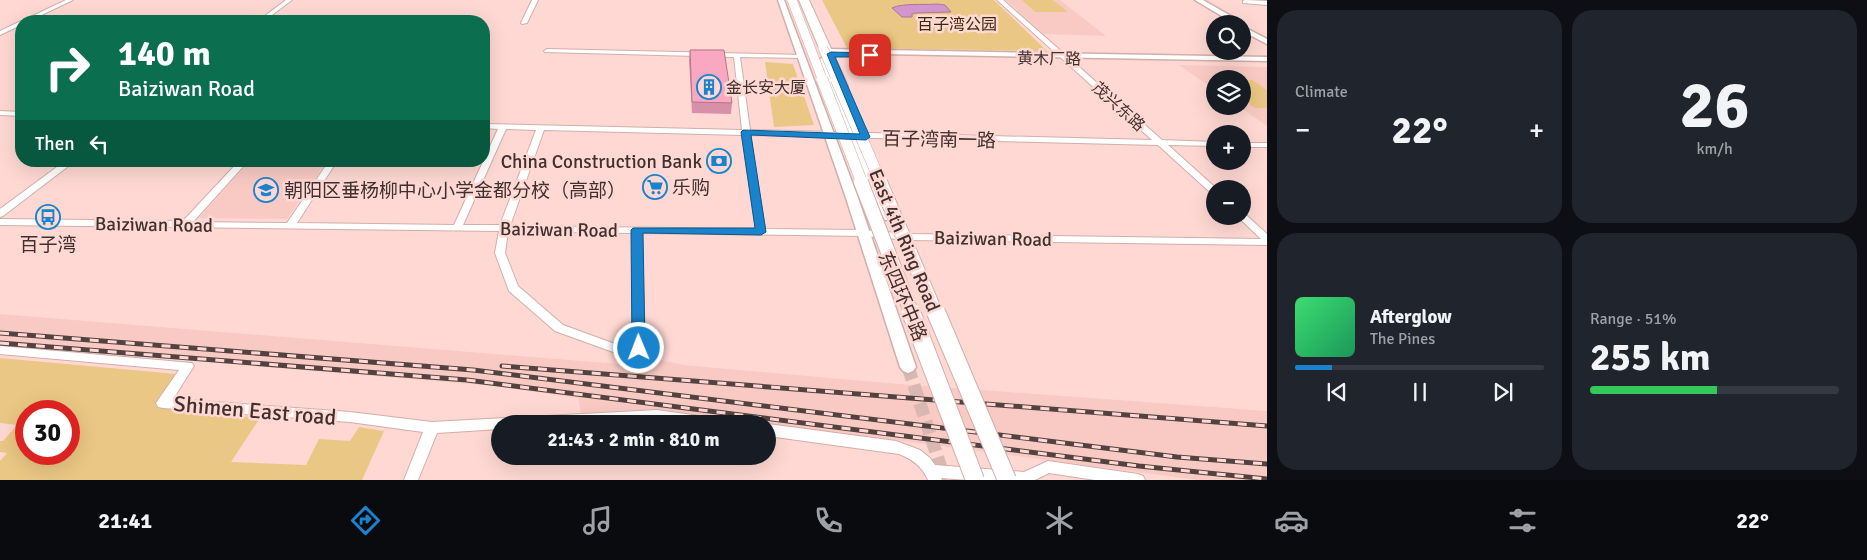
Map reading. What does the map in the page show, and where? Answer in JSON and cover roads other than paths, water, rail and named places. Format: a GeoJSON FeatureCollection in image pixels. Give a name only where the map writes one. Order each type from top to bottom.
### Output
{"type":"FeatureCollection","features":[{"type":"Feature","properties":{"kind":"highway","name":"East 4th Ring Road"},"geometry":{"type":"LineString","coordinates":[[791,0],[975,480]]}},
{"type":"Feature","properties":{"kind":"highway","name":"East 4th Ring Road"},"geometry":{"type":"LineString","coordinates":[[803,0],[1007,480]]}},
{"type":"Feature","properties":{"kind":"main road","name":"东四环中路"},"geometry":{"type":"LineString","coordinates":[[781,0],[870,233],[908,367]]}},
{"type":"Feature","properties":{"kind":"main road","name":"东四环中路"},"geometry":{"type":"LineString","coordinates":[[791,0],[834,136]]}},
{"type":"Feature","properties":{"kind":"main road","name":"东四环中路"},"geometry":{"type":"LineString","coordinates":[[803,0],[870,182],[903,236],[958,369]]}},
{"type":"Feature","properties":{"kind":"main road"},"geometry":{"type":"LineString","coordinates":[[1193,0],[1219,15]]}},
{"type":"Feature","properties":{"kind":"main road"},"geometry":{"type":"LineString","coordinates":[[1198,0],[1223,15]]}},
{"type":"Feature","properties":{"kind":"main road"},"geometry":{"type":"LineString","coordinates":[[1251,31],[1267,40]]}},
{"type":"Feature","properties":{"kind":"main road","name":"黄木厂路"},"geometry":{"type":"LineString","coordinates":[[830,53],[1267,60]]}},
{"type":"Feature","properties":{"kind":"main road","name":"东四环中路"},"geometry":{"type":"LineString","coordinates":[[870,233],[933,368]]}},
{"type":"Feature","properties":{"kind":"street"},"geometry":{"type":"LineString","coordinates":[[38,15],[70,0]]}},
{"type":"Feature","properties":{"kind":"street"},"geometry":{"type":"LineString","coordinates":[[269,15],[290,0]]}},
{"type":"Feature","properties":{"kind":"street"},"geometry":{"type":"LineString","coordinates":[[524,23],[535,0]]}},
{"type":"Feature","properties":{"kind":"street","name":"东四环中路"},"geometry":{"type":"LineString","coordinates":[[803,0],[830,53],[866,137],[903,236]]}},
{"type":"Feature","properties":{"kind":"street","name":"茂兴东路"},"geometry":{"type":"LineString","coordinates":[[1000,0],[1206,184]]}},
{"type":"Feature","properties":{"kind":"street"},"geometry":{"type":"LineString","coordinates":[[1245,2],[1267,3]]}},
{"type":"Feature","properties":{"kind":"street"},"geometry":{"type":"LineString","coordinates":[[0,33],[15,26]]}},
{"type":"Feature","properties":{"kind":"street"},"geometry":{"type":"LineString","coordinates":[[0,28],[10,28]]}},
{"type":"Feature","properties":{"kind":"street"},"geometry":{"type":"LineString","coordinates":[[547,51],[801,56]]}},
{"type":"Feature","properties":{"kind":"street"},"geometry":{"type":"LineString","coordinates":[[737,55],[761,232]]}},
{"type":"Feature","properties":{"kind":"street"},"geometry":{"type":"LineString","coordinates":[[0,113],[15,114]]}},
{"type":"Feature","properties":{"kind":"street","name":"百子湾南一路"},"geometry":{"type":"LineString","coordinates":[[490,126],[746,132],[854,137],[1206,144]]}},
{"type":"Feature","properties":{"kind":"street"},"geometry":{"type":"LineString","coordinates":[[490,155],[503,126]]}},
{"type":"Feature","properties":{"kind":"street"},"geometry":{"type":"LineString","coordinates":[[541,127],[504,228],[500,253],[513,288],[559,328],[627,353],[639,348],[637,230]]}},
{"type":"Feature","properties":{"kind":"street"},"geometry":{"type":"LineString","coordinates":[[1251,145],[1267,146]]}},
{"type":"Feature","properties":{"kind":"street"},"geometry":{"type":"LineString","coordinates":[[0,214],[63,167]]}},
{"type":"Feature","properties":{"kind":"street"},"geometry":{"type":"LineString","coordinates":[[185,224],[238,167]]}},
{"type":"Feature","properties":{"kind":"street"},"geometry":{"type":"LineString","coordinates":[[290,226],[329,167]]}},
{"type":"Feature","properties":{"kind":"street"},"geometry":{"type":"LineString","coordinates":[[458,228],[485,167]]}},
{"type":"Feature","properties":{"kind":"street","name":"Baiziwan Road"},"geometry":{"type":"LineString","coordinates":[[0,222],[1267,240]]}},
{"type":"Feature","properties":{"kind":"street"},"geometry":{"type":"LineString","coordinates":[[1251,225],[1267,240]]}},
{"type":"Feature","properties":{"kind":"street","name":"Shimen East road"},"geometry":{"type":"LineString","coordinates":[[0,350],[188,366],[163,403],[350,417],[432,428]]}},
{"type":"Feature","properties":{"kind":"street"},"geometry":{"type":"LineString","coordinates":[[411,480],[432,428],[491,425]]}},
{"type":"Feature","properties":{"kind":"street"},"geometry":{"type":"LineString","coordinates":[[776,431],[896,447],[915,453],[926,462],[933,476],[1026,479],[1048,468],[1138,480]]}},
{"type":"Feature","properties":{"kind":"tunnel"},"geometry":{"type":"LineString","coordinates":[[908,367],[945,480]]}},
{"type":"Feature","properties":{"kind":"railway"},"geometry":{"type":"LineString","coordinates":[[0,333],[473,370],[1177,457],[1267,464]]}},
{"type":"Feature","properties":{"kind":"railway"},"geometry":{"type":"LineString","coordinates":[[0,343],[467,380],[1139,466],[1267,479]]}},
{"type":"Feature","properties":{"kind":"railway"},"geometry":{"type":"LineString","coordinates":[[502,366],[1267,426]]}},
{"type":"Feature","properties":{"kind":"place","name":"金长安大厦"},"geometry":{"type":"Point","coordinates":[709,87]}},
{"type":"Feature","properties":{"kind":"place","name":"China Construction Bank"},"geometry":{"type":"Point","coordinates":[719,161]}},
{"type":"Feature","properties":{"kind":"place","name":"乐购"},"geometry":{"type":"Point","coordinates":[655,187]}},
{"type":"Feature","properties":{"kind":"place","name":"朝阳区垂杨柳中心小学金都分校（高部）"},"geometry":{"type":"Point","coordinates":[266,190]}},
{"type":"Feature","properties":{"kind":"place","name":"百子湾"},"geometry":{"type":"Point","coordinates":[48,217]}},
{"type":"Feature","properties":{"kind":"park label","name":"百子湾公园"},"geometry":{"type":"Point","coordinates":[957,24]}}]}
